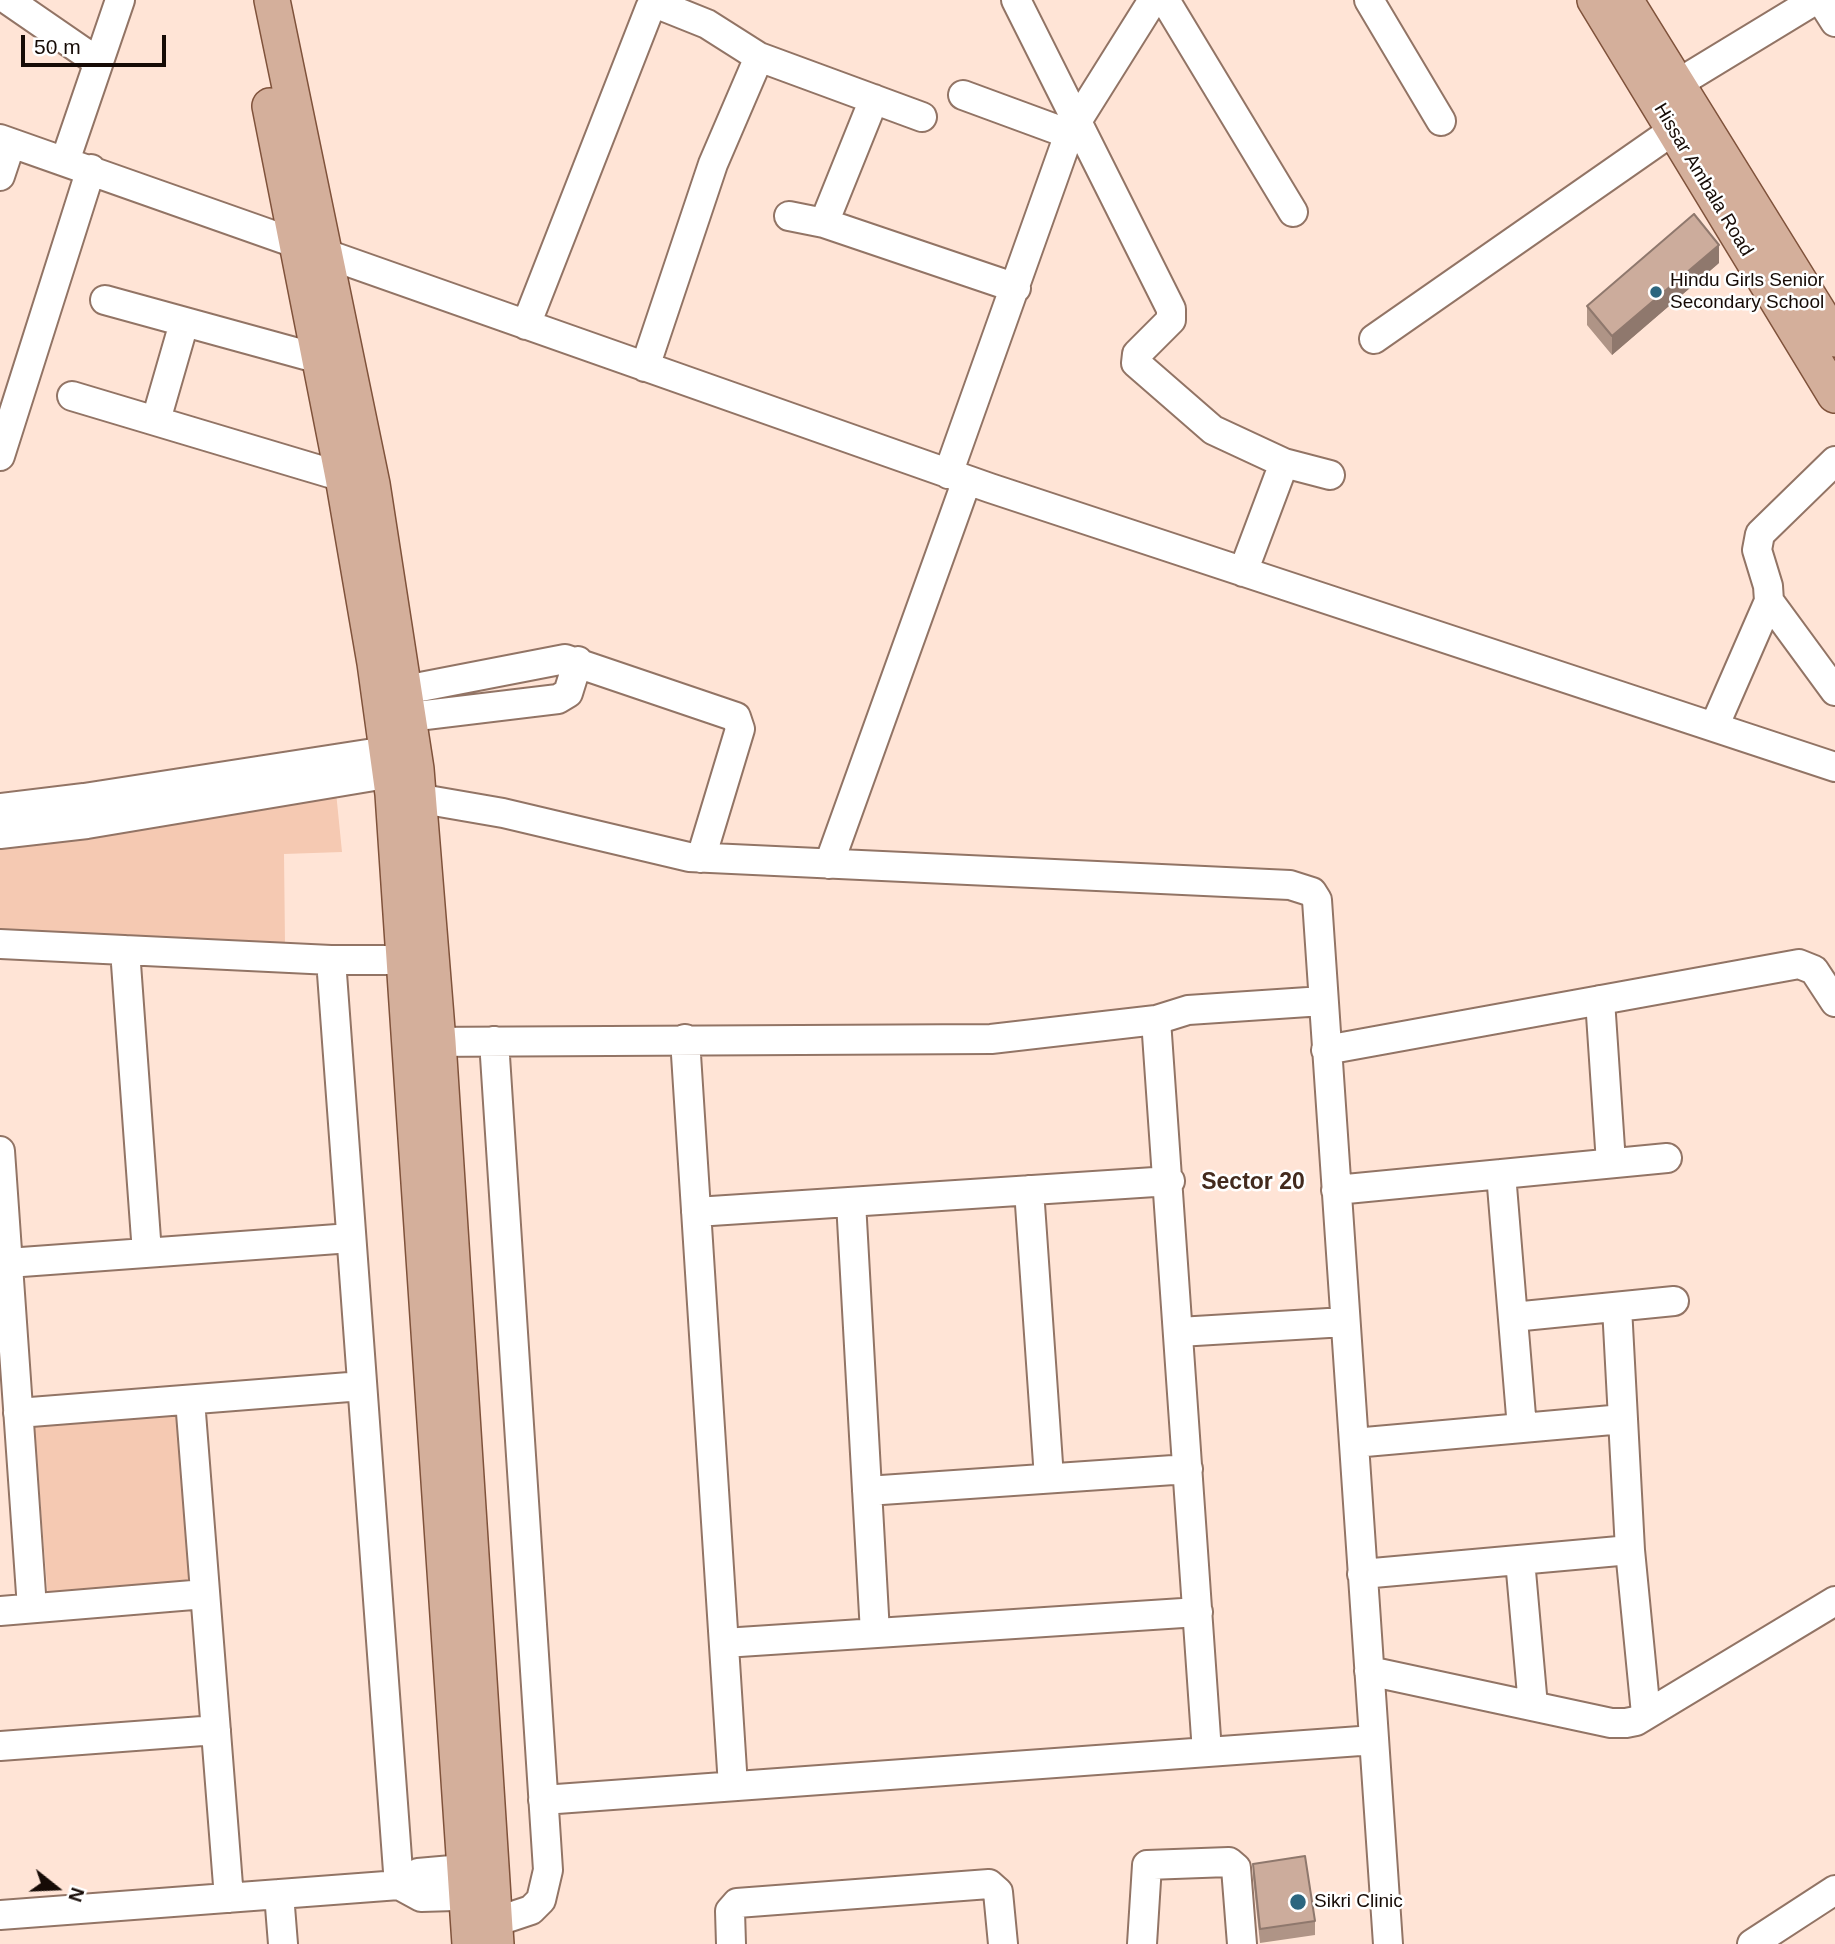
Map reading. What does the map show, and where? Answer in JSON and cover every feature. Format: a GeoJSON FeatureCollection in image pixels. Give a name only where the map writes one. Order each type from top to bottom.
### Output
{"type":"FeatureCollection","features":[{"type":"Feature","properties":{"kind":"main road"},"geometry":{"type":"LineString","coordinates":[[250,0],[312,250]]}},
{"type":"Feature","properties":{"kind":"main road"},"geometry":{"type":"LineString","coordinates":[[272,0],[312,250],[334,363],[372,484],[404,755],[483,1905]]}},
{"type":"Feature","properties":{"kind":"main road","name":"Hissar Ambala Road"},"geometry":{"type":"LineString","coordinates":[[1595,0],[1684,122],[1835,339]]}},
{"type":"Feature","properties":{"kind":"main road","name":"Hissar Ambala Road"},"geometry":{"type":"LineString","coordinates":[[1625,0],[1677,84],[1684,122],[1835,395]]}},
{"type":"Feature","properties":{"kind":"main road"},"geometry":{"type":"LineString","coordinates":[[334,363],[343,477],[404,755]]}},
{"type":"Feature","properties":{"kind":"street"},"geometry":{"type":"LineString","coordinates":[[9,0],[98,62]]}},
{"type":"Feature","properties":{"kind":"street"},"geometry":{"type":"LineString","coordinates":[[0,456],[78,165],[98,62],[120,0]]}},
{"type":"Feature","properties":{"kind":"street"},"geometry":{"type":"LineString","coordinates":[[1016,0],[1072,129],[1172,312],[1171,320],[1138,354],[1136,363],[1202,424],[1284,463],[1330,475]]}},
{"type":"Feature","properties":{"kind":"street"},"geometry":{"type":"LineString","coordinates":[[829,864],[958,477],[1016,288],[1072,129],[1153,0]]}},
{"type":"Feature","properties":{"kind":"street"},"geometry":{"type":"LineString","coordinates":[[1165,0],[1293,212]]}},
{"type":"Feature","properties":{"kind":"street"},"geometry":{"type":"LineString","coordinates":[[1369,0],[1441,121]]}},
{"type":"Feature","properties":{"kind":"street"},"geometry":{"type":"LineString","coordinates":[[1677,84],[1811,1],[1835,22]]}},
{"type":"Feature","properties":{"kind":"street"},"geometry":{"type":"LineString","coordinates":[[526,325],[646,12],[655,5],[707,12],[759,57],[922,117]]}},
{"type":"Feature","properties":{"kind":"street"},"geometry":{"type":"LineString","coordinates":[[645,367],[713,164],[759,57]]}},
{"type":"Feature","properties":{"kind":"street"},"geometry":{"type":"LineString","coordinates":[[963,95],[1072,129]]}},
{"type":"Feature","properties":{"kind":"street"},"geometry":{"type":"LineString","coordinates":[[824,223],[874,99]]}},
{"type":"Feature","properties":{"kind":"street"},"geometry":{"type":"LineString","coordinates":[[1374,339],[1684,122]]}},
{"type":"Feature","properties":{"kind":"street"},"geometry":{"type":"LineString","coordinates":[[0,176],[5,141],[958,477],[1835,767]]}},
{"type":"Feature","properties":{"kind":"street"},"geometry":{"type":"LineString","coordinates":[[789,216],[824,223],[1016,288]]}},
{"type":"Feature","properties":{"kind":"street"},"geometry":{"type":"LineString","coordinates":[[105,300],[334,363]]}},
{"type":"Feature","properties":{"kind":"street"},"geometry":{"type":"LineString","coordinates":[[156,420],[184,323]]}},
{"type":"Feature","properties":{"kind":"street"},"geometry":{"type":"LineString","coordinates":[[72,396],[343,477]]}},
{"type":"Feature","properties":{"kind":"street"},"geometry":{"type":"LineString","coordinates":[[1714,727],[1769,601],[1768,586],[1756,550],[1760,534],[1835,461]]}},
{"type":"Feature","properties":{"kind":"street"},"geometry":{"type":"LineString","coordinates":[[1243,572],[1284,463]]}},
{"type":"Feature","properties":{"kind":"street"},"geometry":{"type":"LineString","coordinates":[[1769,601],[1835,691]]}},
{"type":"Feature","properties":{"kind":"street"},"geometry":{"type":"LineString","coordinates":[[0,807],[404,755],[560,659],[578,661],[738,719],[740,729],[701,858]]}},
{"type":"Feature","properties":{"kind":"street"},"geometry":{"type":"LineString","coordinates":[[0,834],[87,824],[404,755],[558,699],[568,693],[578,661]]}},
{"type":"Feature","properties":{"kind":"street"},"geometry":{"type":"LineString","coordinates":[[404,755],[503,813],[701,858],[1304,888],[1317,900],[1388,1944]]}},
{"type":"Feature","properties":{"kind":"street"},"geometry":{"type":"LineString","coordinates":[[0,944],[331,960],[417,960]]}},
{"type":"Feature","properties":{"kind":"street"},"geometry":{"type":"LineString","coordinates":[[125,950],[147,1253]]}},
{"type":"Feature","properties":{"kind":"street"},"geometry":{"type":"LineString","coordinates":[[331,960],[399,1885]]}},
{"type":"Feature","properties":{"kind":"street"},"geometry":{"type":"LineString","coordinates":[[1326,1050],[1799,964],[1814,970],[1835,1002]]}},
{"type":"Feature","properties":{"kind":"street"},"geometry":{"type":"LineString","coordinates":[[1600,1000],[1611,1163]]}},
{"type":"Feature","properties":{"kind":"street"},"geometry":{"type":"LineString","coordinates":[[425,1042],[990,1039],[1156,1020],[1188,1010],[1323,1001]]}},
{"type":"Feature","properties":{"kind":"street"},"geometry":{"type":"LineString","coordinates":[[1156,1020],[1170,1181],[1207,1752]]}},
{"type":"Feature","properties":{"kind":"street"},"geometry":{"type":"LineString","coordinates":[[685,1039],[733,1786]]}},
{"type":"Feature","properties":{"kind":"street"},"geometry":{"type":"LineString","coordinates":[[0,1914],[399,1885],[421,1897],[531,1910],[545,1891],[548,1870],[494,1041]]}},
{"type":"Feature","properties":{"kind":"street"},"geometry":{"type":"LineString","coordinates":[[0,1151],[32,1608]]}},
{"type":"Feature","properties":{"kind":"street"},"geometry":{"type":"LineString","coordinates":[[1336,1190],[1667,1158]]}},
{"type":"Feature","properties":{"kind":"street"},"geometry":{"type":"LineString","coordinates":[[1501,1174],[1522,1428]]}},
{"type":"Feature","properties":{"kind":"street"},"geometry":{"type":"LineString","coordinates":[[696,1212],[1170,1181]]}},
{"type":"Feature","properties":{"kind":"street"},"geometry":{"type":"LineString","coordinates":[[1029,1191],[1049,1478]]}},
{"type":"Feature","properties":{"kind":"street"},"geometry":{"type":"LineString","coordinates":[[851,1202],[875,1633]]}},
{"type":"Feature","properties":{"kind":"street"},"geometry":{"type":"LineString","coordinates":[[8,1263],[351,1238]]}},
{"type":"Feature","properties":{"kind":"street"},"geometry":{"type":"LineString","coordinates":[[1513,1317],[1674,1301]]}},
{"type":"Feature","properties":{"kind":"street"},"geometry":{"type":"LineString","coordinates":[[1617,1307],[1630,1550],[1646,1714]]}},
{"type":"Feature","properties":{"kind":"street"},"geometry":{"type":"LineString","coordinates":[[1180,1332],[1345,1322]]}},
{"type":"Feature","properties":{"kind":"street"},"geometry":{"type":"LineString","coordinates":[[18,1413],[362,1386]]}},
{"type":"Feature","properties":{"kind":"street"},"geometry":{"type":"LineString","coordinates":[[190,1399],[229,1898]]}},
{"type":"Feature","properties":{"kind":"street"},"geometry":{"type":"LineString","coordinates":[[1354,1443],[1623,1419]]}},
{"type":"Feature","properties":{"kind":"street"},"geometry":{"type":"LineString","coordinates":[[867,1491],[1188,1469]]}},
{"type":"Feature","properties":{"kind":"street"},"geometry":{"type":"LineString","coordinates":[[1363,1574],[1630,1550]]}},
{"type":"Feature","properties":{"kind":"street"},"geometry":{"type":"LineString","coordinates":[[1520,1560],[1532,1706]]}},
{"type":"Feature","properties":{"kind":"street"},"geometry":{"type":"LineString","coordinates":[[0,1611],[205,1594]]}},
{"type":"Feature","properties":{"kind":"street"},"geometry":{"type":"LineString","coordinates":[[1369,1671],[1611,1723],[1626,1723],[1646,1714],[1835,1601]]}},
{"type":"Feature","properties":{"kind":"street"},"geometry":{"type":"LineString","coordinates":[[724,1643],[1198,1612]]}},
{"type":"Feature","properties":{"kind":"street"},"geometry":{"type":"LineString","coordinates":[[0,1746],[216,1730]]}},
{"type":"Feature","properties":{"kind":"street"},"geometry":{"type":"LineString","coordinates":[[543,1800],[1374,1740]]}},
{"type":"Feature","properties":{"kind":"street"},"geometry":{"type":"LineString","coordinates":[[1142,1944],[1147,1865],[1229,1862],[1236,1868],[1242,1944]]}},
{"type":"Feature","properties":{"kind":"street"},"geometry":{"type":"LineString","coordinates":[[731,1944],[730,1912],[737,1903],[989,1884],[998,1892],[1003,1944]]}},
{"type":"Feature","properties":{"kind":"street"},"geometry":{"type":"LineString","coordinates":[[1752,1944],[1835,1890]]}},
{"type":"Feature","properties":{"kind":"street"},"geometry":{"type":"LineString","coordinates":[[279,1894],[283,1944]]}},
{"type":"Feature","properties":{"kind":"shaded area"},"geometry":{"type":"Polygon","coordinates":[[[336,792],[342,852],[284,854],[285,944],[0,934],[0,840],[336,792]]]}},
{"type":"Feature","properties":{"kind":"shaded area"},"geometry":{"type":"Polygon","coordinates":[[[177,1412],[191,1586],[48,1598],[34,1425],[177,1412]]]}},
{"type":"Feature","properties":{"kind":"building"},"geometry":{"type":"Polygon","coordinates":[[[1694,214],[1719,245],[1612,336],[1587,306],[1694,214]]]}},
{"type":"Feature","properties":{"kind":"building"},"geometry":{"type":"Polygon","coordinates":[[[1305,1856],[1315,1921],[1260,1929],[1253,1864],[1305,1856]]]}},
{"type":"Feature","properties":{"kind":"place","name":"Hindu Girls Senior Secondary School"},"geometry":{"type":"Point","coordinates":[1656,292]}},
{"type":"Feature","properties":{"kind":"place","name":"Sikri Clinic"},"geometry":{"type":"Point","coordinates":[1298,1902]}},
{"type":"Feature","properties":{"kind":"district","name":"Sector 20"},"geometry":{"type":"Point","coordinates":[1253,1183]}}]}
